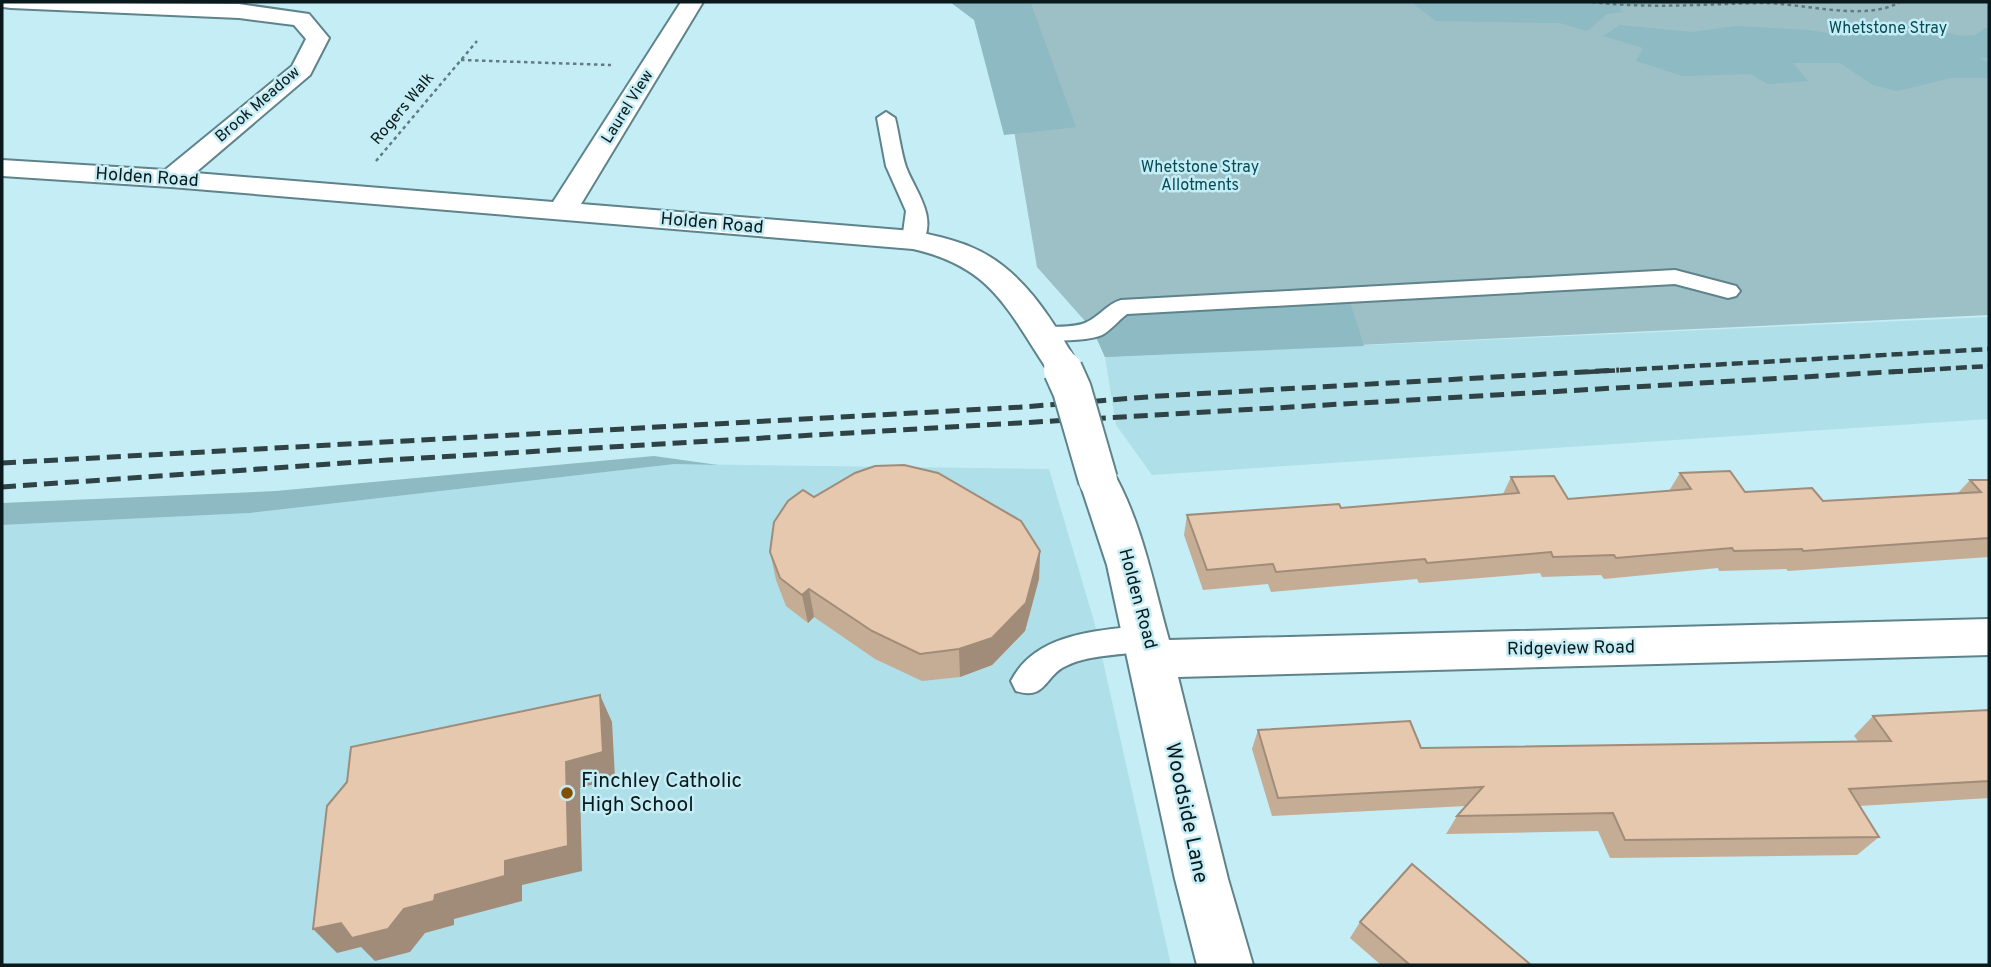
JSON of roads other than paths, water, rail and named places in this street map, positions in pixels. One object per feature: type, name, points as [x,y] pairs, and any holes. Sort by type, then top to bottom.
[{"type":"street","name":"Brook Meadow","points":[[11,2],[251,13],[301,19],[318,38],[302,70],[171,178]]},
{"type":"street","name":"Laurel View","points":[[562,211],[692,2]]},
{"type":"street","name":"Holden Road","points":[[2,168],[171,178],[913,240],[945,247],[975,260],[1006,284],[1052,347],[1072,390],[1098,480],[1115,516],[1150,648]]},
{"type":"street","name":"Ridgeview Road","points":[[1150,648],[1783,644],[1989,637]]},
{"type":"street","name":"Woodside Lane","points":[[1150,648],[1204,896],[1225,965]]},
{"type":"lane","points":[[886,118],[896,166],[917,211],[913,240]]},
{"type":"lane","points":[[1052,347],[1093,330],[1121,307],[1675,277],[1728,291]]},
{"type":"lane","points":[[1028,681],[1053,656],[1088,646],[1150,648]]},
{"type":"railway","points":[[1588,372],[1989,349]]},
{"type":"railway","points":[[1892,372],[1989,366]]},
{"type":"railway","points":[[2,463],[1023,407],[1159,396],[1619,370]]},
{"type":"railway","points":[[2,487],[388,460],[1922,370]]},
{"type":"place","name":"Finchley Catholic High School","points":[[567,793]]},
{"type":"park label","name":"Whetstone Stray","points":[[1888,29]]},
{"type":"park label","name":"Whetstone Stray Allotments","points":[[1200,177]]}]
